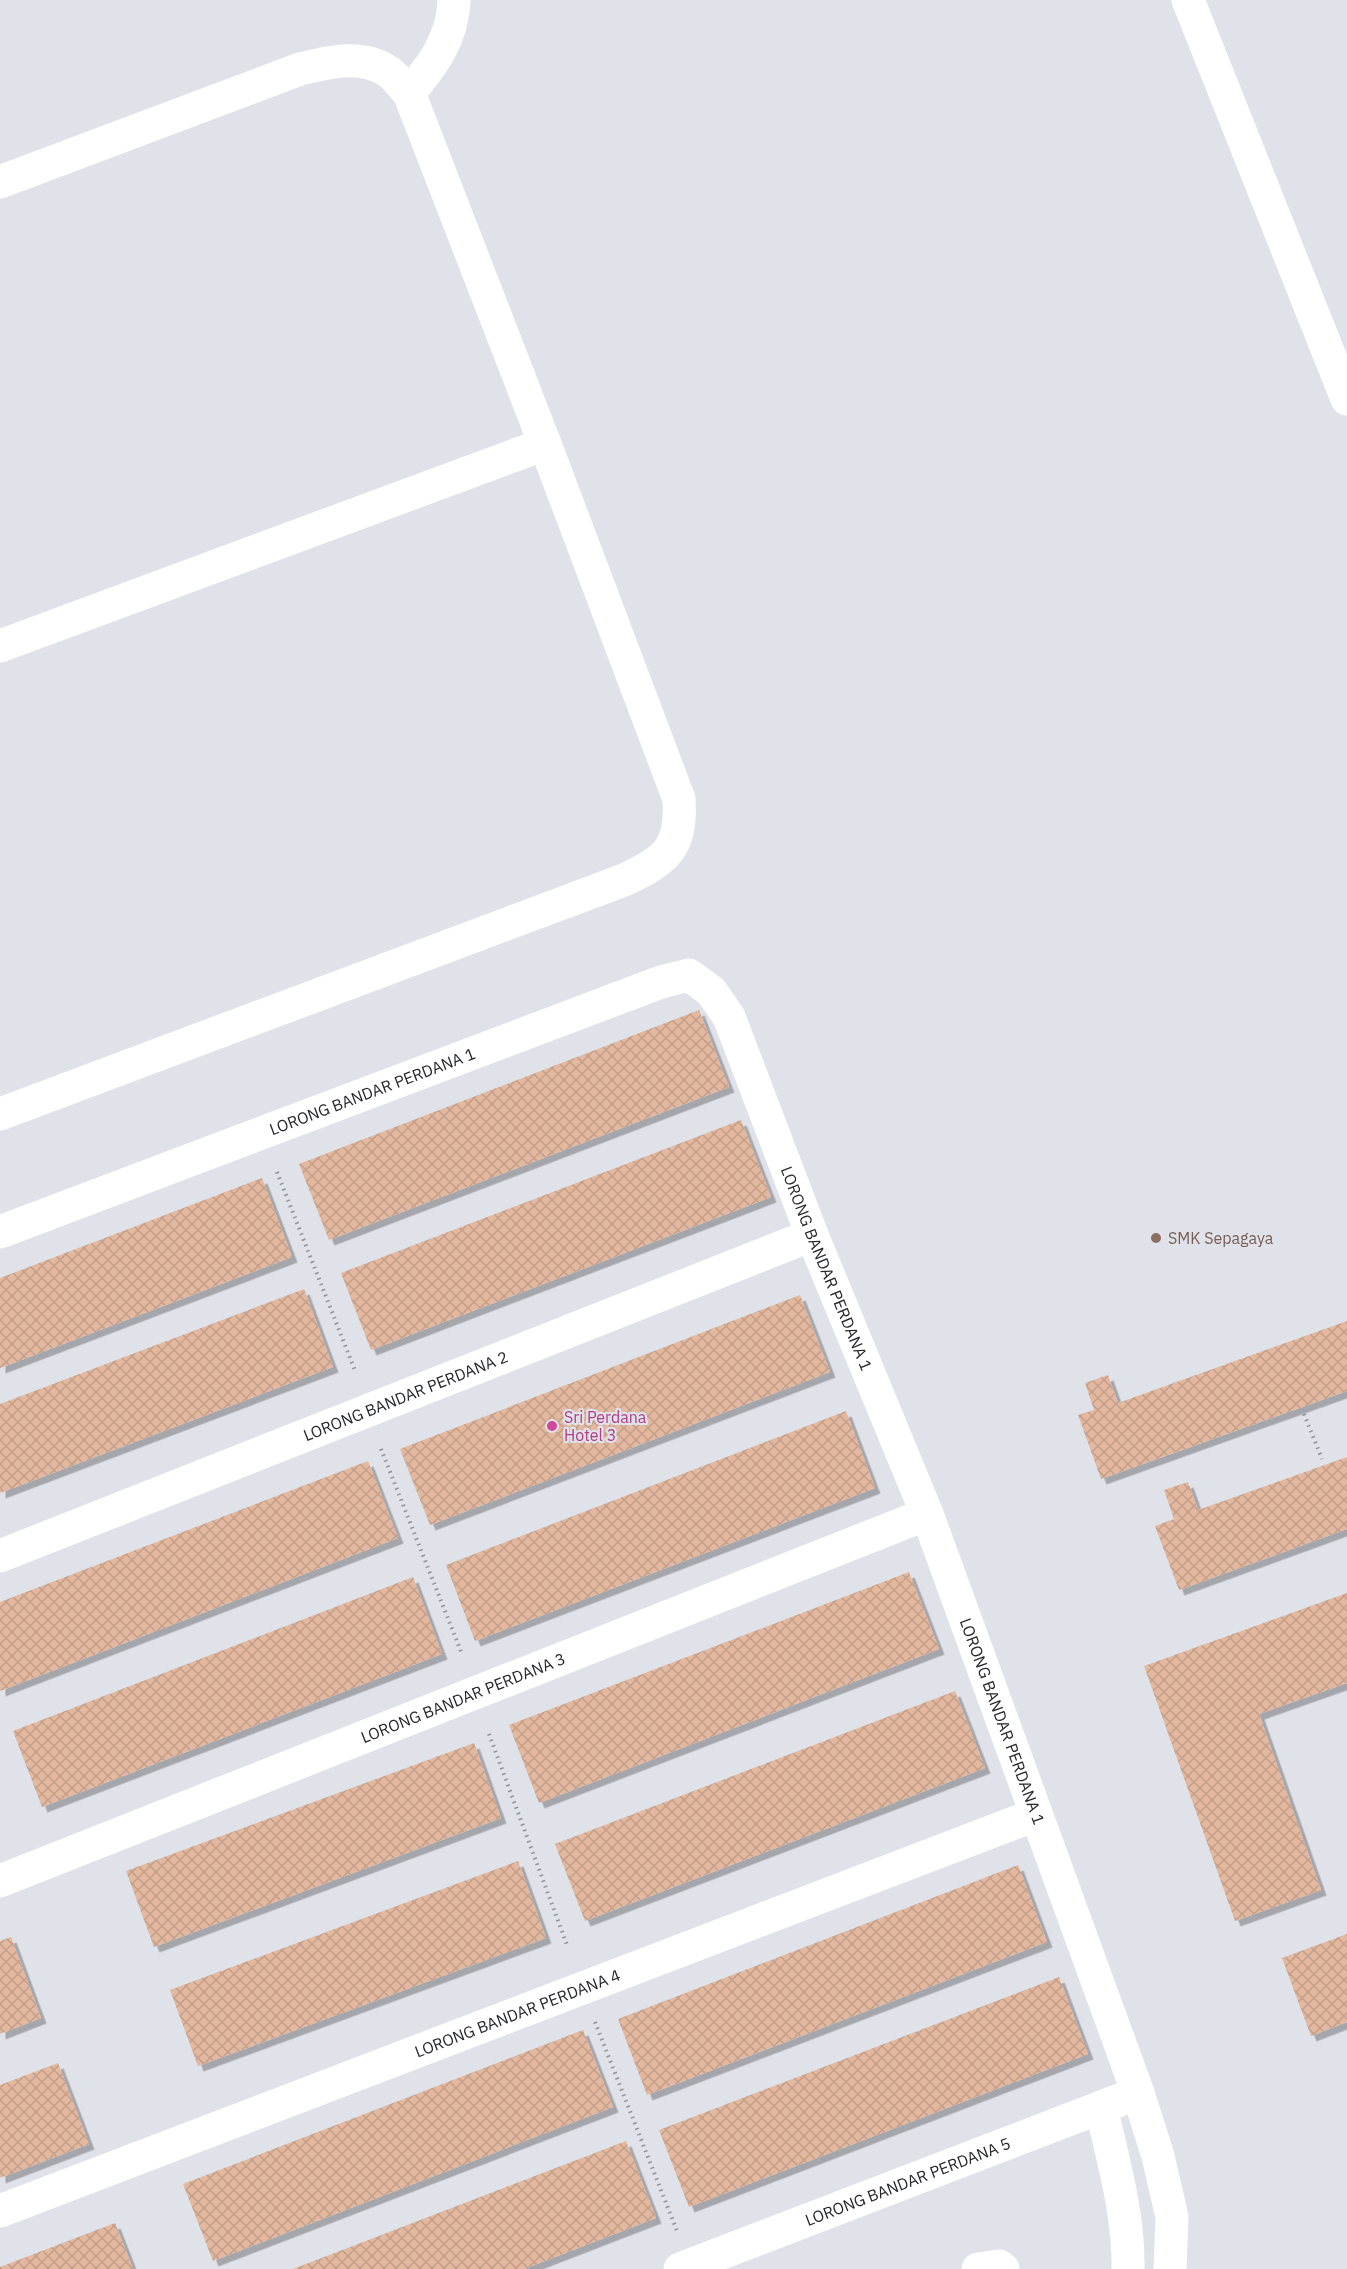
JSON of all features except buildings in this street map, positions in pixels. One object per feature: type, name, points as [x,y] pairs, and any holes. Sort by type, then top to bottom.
[{"type":"street","points":[[409,93],[429,69],[446,42],[454,13],[454,0]]},
{"type":"street","points":[[1188,0],[1347,399]]},
{"type":"street","points":[[0,182],[300,69],[327,63],[363,60],[389,72],[409,93],[545,444],[679,799],[681,826],[672,846],[655,865],[624,880],[0,1114]]},
{"type":"street","points":[[0,646],[545,444]]},
{"type":"street","name":"LORONG BANDAR PERDANA 1","points":[[0,1232],[661,982],[689,975],[711,992],[729,1017],[812,1235],[927,1514],[1138,2093],[1158,2156],[1172,2217],[1170,2269]]},
{"type":"street","name":"LORONG BANDAR PERDANA 2","points":[[0,1556],[812,1235]]},
{"type":"street","name":"LORONG BANDAR PERDANA 3","points":[[0,1881],[927,1514]]},
{"type":"street","name":"LORONG BANDAR PERDANA 4","points":[[0,2211],[1035,1815]]},
{"type":"street","name":"LORONG BANDAR PERDANA 5","points":[[680,2269],[1138,2093]]},
{"type":"street","points":[[1101,2107],[1121,2196],[1128,2247],[1128,2269]]},
{"type":"street","points":[[978,2269],[999,2266],[1002,2269]]},
{"type":"path","points":[[277,1172],[356,1373]]},
{"type":"path","points":[[1304,1414],[1322,1459]]},
{"type":"path","points":[[381,1449],[462,1654]]},
{"type":"path","points":[[489,1734],[567,1945]]},
{"type":"path","points":[[595,2021],[677,2231]]},
{"type":"place","name":"SMK Sepagaya","points":[[1156,1238]]},
{"type":"place","name":"Sri Perdana Hotel 3","points":[[552,1426]]}]
